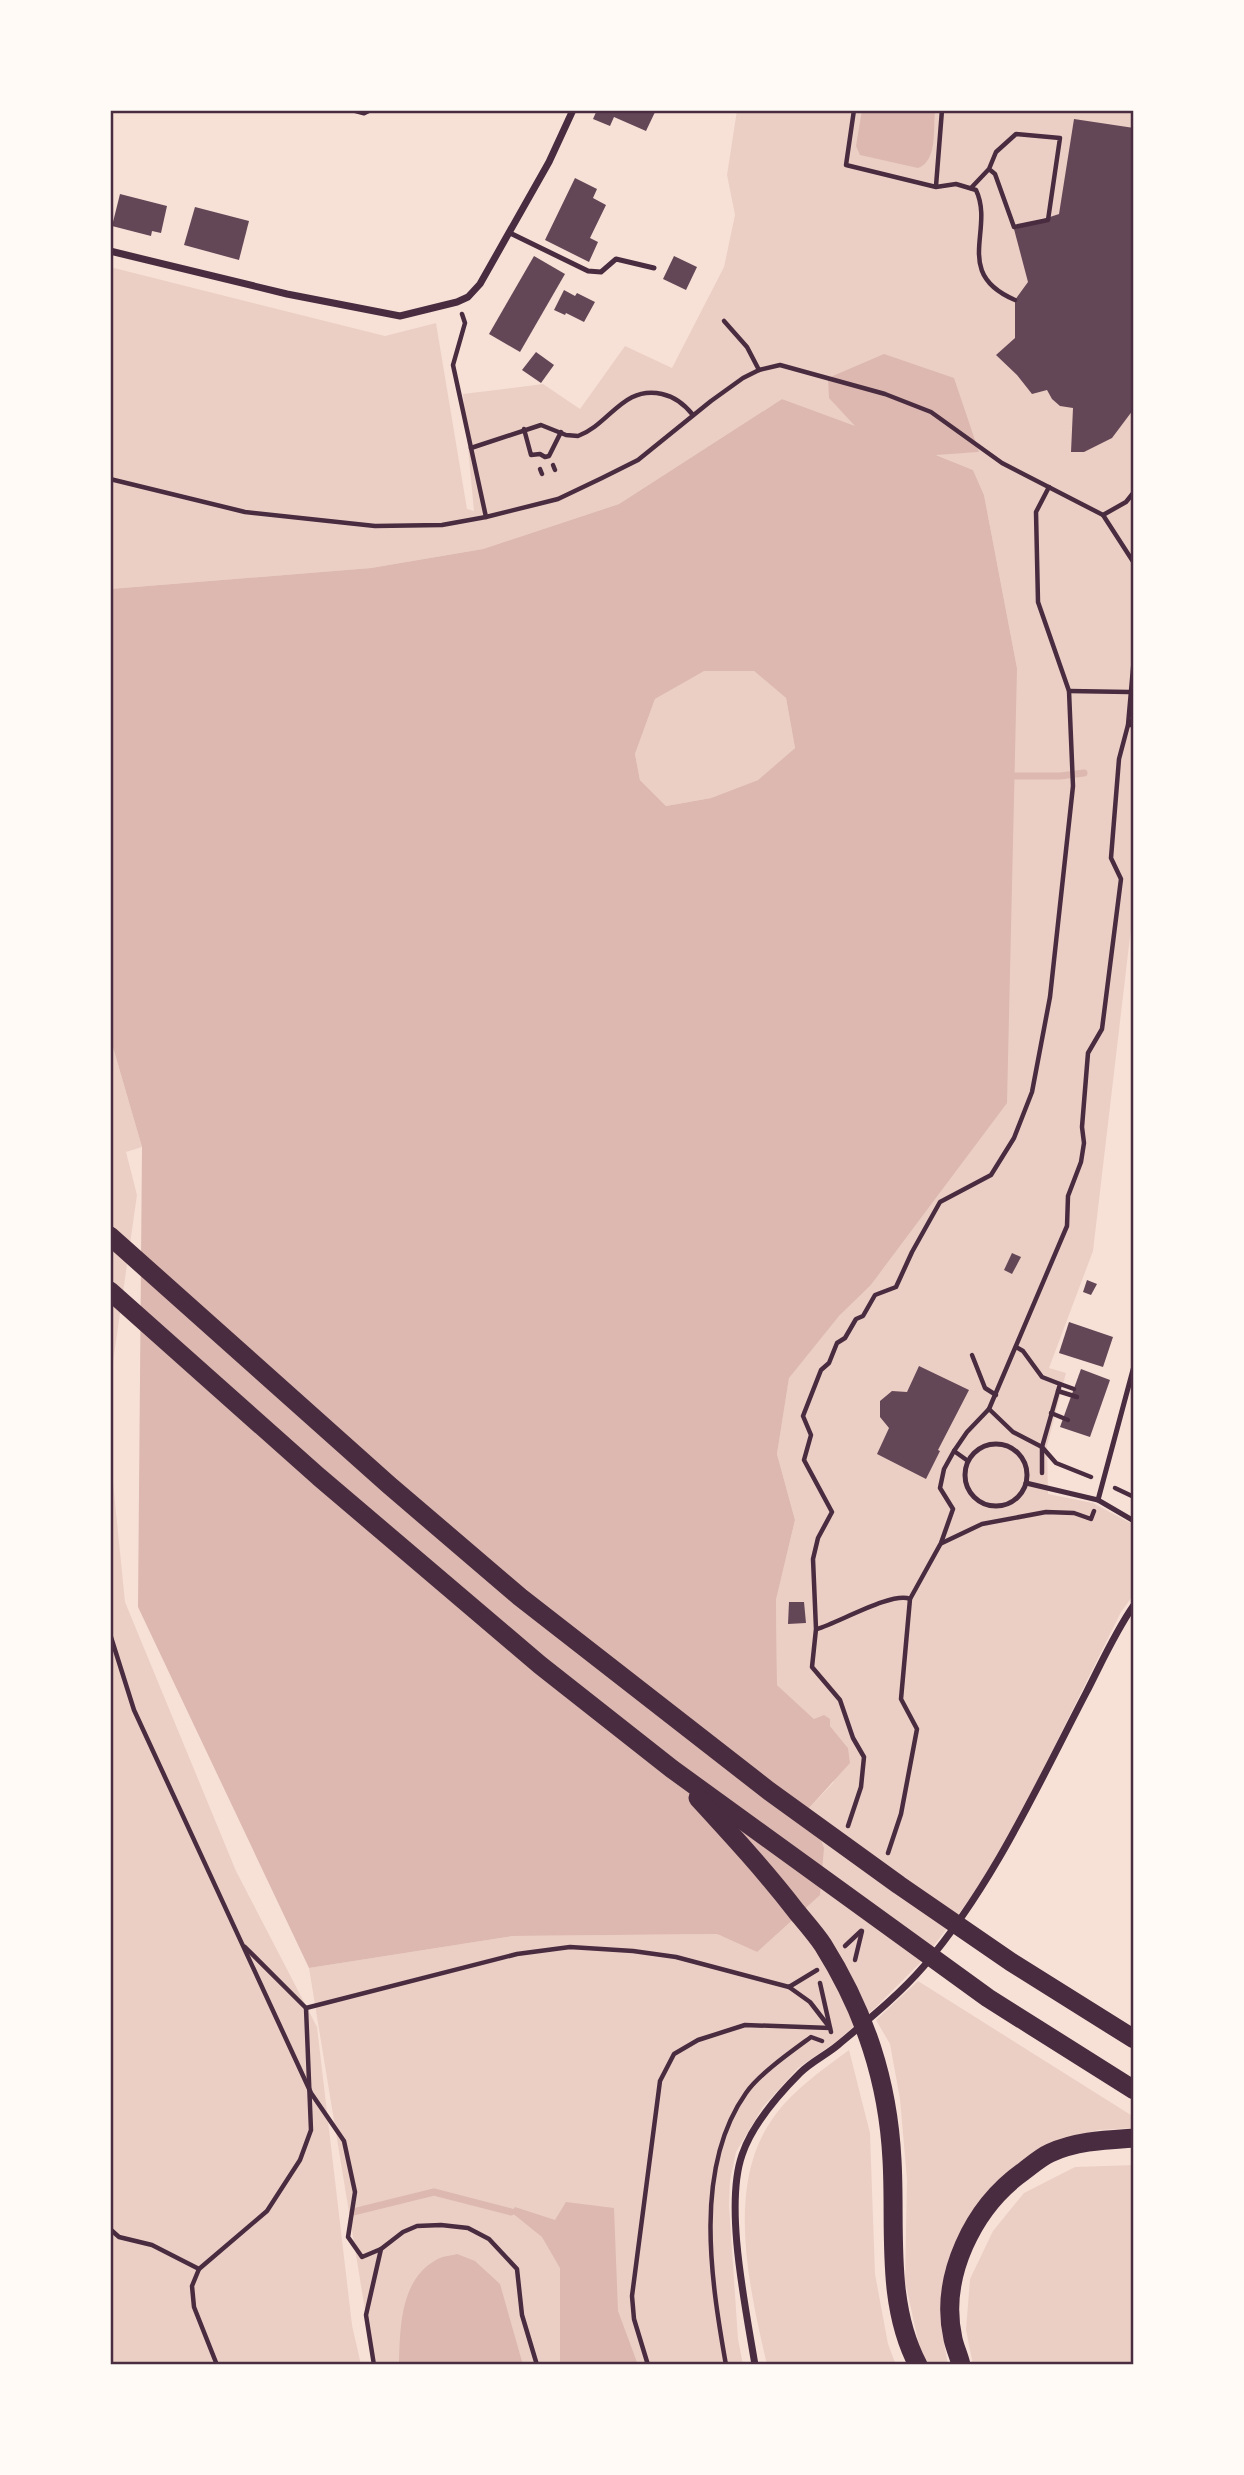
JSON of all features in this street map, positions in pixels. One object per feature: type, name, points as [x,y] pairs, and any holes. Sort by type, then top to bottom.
[{"type":"highway","points":[[110,1236],[389,1485],[520,1597],[769,1791],[899,1885],[1011,1962],[1134,2039]]},
{"type":"highway","points":[[110,1291],[319,1477],[540,1665],[672,1769],[988,1998],[1134,2090]]},
{"type":"highway","points":[[672,1769],[772,1880],[821,1943],[858,2008],[872,2045],[885,2098],[892,2159],[893,2261],[899,2307],[918,2365]]},
{"type":"highway","points":[[961,2365],[953,2338],[951,2299],[959,2259],[977,2219],[1010,2181],[1049,2154],[1089,2141],[1134,2138]]},
{"type":"street","points":[[110,251],[287,295],[400,316],[457,302],[468,297],[480,284],[549,162],[573,110]]},
{"type":"street","points":[[755,2365],[743,2290],[735,2210],[742,2155],[753,2132],[767,2111],[801,2072],[836,2047],[923,1967],[975,1900],[1003,1853],[1134,1605]]},
{"type":"lane","points":[[353,110],[365,113],[370,110]]},
{"type":"lane","points":[[510,233],[588,271],[601,272],[616,259],[654,268]]},
{"type":"lane","points":[[1098,1500],[1134,1366]]},
{"type":"lane","points":[[998,1444],[1009,1447],[1023,1460],[1027,1471],[1026,1483],[1018,1497],[1009,1503],[989,1506],[980,1502],[969,1491],[965,1477],[968,1461],[985,1446],[998,1444]]},
{"type":"lane","points":[[1026,1483],[1098,1500],[1134,1521]]},
{"type":"path","points":[[854,110],[846,165],[936,187],[956,184],[976,190],[982,203],[977,244],[980,266],[995,292],[1014,300]]},
{"type":"path","points":[[936,187],[942,110]]},
{"type":"path","points":[[971,188],[989,169],[996,152],[1016,134],[1060,138],[1048,220],[1014,227],[995,174],[989,169]]},
{"type":"path","points":[[457,302],[465,323],[453,365],[486,517]]},
{"type":"path","points":[[724,321],[747,347],[759,370]]},
{"type":"path","points":[[110,479],[245,512],[375,526],[442,525],[558,499],[638,460],[743,378],[759,370],[780,365],[885,394],[931,412],[1002,463],[1103,515],[1134,563]]},
{"type":"path","points":[[471,448],[541,425],[572,437],[583,434],[623,401],[641,393],[672,397],[693,415]]},
{"type":"path","points":[[524,429],[531,455],[540,454],[545,457],[549,456],[561,432]]},
{"type":"path","points":[[911,1598],[904,1596],[891,1599],[816,1629],[813,1559],[818,1538],[832,1511],[804,1460],[811,1435],[803,1416],[821,1370],[830,1363],[837,1343],[845,1338],[856,1319],[863,1316],[875,1295],[896,1287],[940,1202],[991,1175],[1014,1138],[1032,1092],[1050,996],[1073,786],[1069,691],[1038,602],[1036,512],[1049,487]]},
{"type":"path","points":[[1103,515],[1126,502],[1134,492]]},
{"type":"path","points":[[1131,725],[1129,692],[1134,657]]},
{"type":"path","points":[[1069,691],[1129,692]]},
{"type":"path","points":[[884,1866],[901,1814],[917,1729],[901,1699],[911,1598],[941,1543],[953,1509],[940,1488],[944,1469],[967,1432],[989,1409],[996,1395],[1067,1226],[1068,1196],[1082,1162],[1088,1053],[1102,1029],[1121,879],[1111,858],[1119,760],[1134,718]]},
{"type":"path","points":[[1016,1347],[1023,1351],[1042,1377],[1074,1389]]},
{"type":"path","points":[[972,1355],[985,1388],[996,1395]]},
{"type":"path","points":[[1042,1488],[1042,1447],[1060,1384]]},
{"type":"path","points":[[1058,1391],[1077,1397]]},
{"type":"path","points":[[989,1409],[1013,1432],[1042,1447],[1056,1463],[1134,1497]]},
{"type":"path","points":[[1051,1413],[1068,1420]]},
{"type":"path","points":[[954,1451],[968,1461]]},
{"type":"path","points":[[941,1543],[982,1524],[1046,1512],[1074,1513],[1091,1518],[1098,1500]]},
{"type":"path","points":[[110,1634],[134,1710],[311,2094],[344,2141],[355,2192],[348,2237],[362,2257],[381,2249],[403,2232],[417,2226],[468,2228],[489,2239],[517,2269],[522,2315],[537,2365]]},
{"type":"path","points":[[835,1954],[862,1930]]},
{"type":"path","points":[[217,2365],[194,2308],[192,2286],[200,2270],[267,2211],[281,2193],[300,2160],[311,2130],[306,2008],[242,1943]]},
{"type":"path","points":[[306,2008],[517,1954],[570,1947],[676,1957],[789,1987],[810,2002],[830,2028],[745,2025],[698,2040],[674,2054],[660,2081],[632,2296],[634,2319],[648,2365]]},
{"type":"path","points":[[789,1987],[826,1962]]},
{"type":"path","points":[[110,2230],[119,2237],[152,2245],[200,2270]]},
{"type":"path","points":[[374,2365],[366,2315],[381,2249]]},
{"type":"shaded area","points":[[737,110],[1134,110],[1134,903],[1093,1251],[1049,1368],[1066,1373],[1047,1446],[1048,1494],[1093,1503],[1134,1525],[1134,1594],[1121,1612],[1002,1852],[973,1895],[922,1961],[877,2006],[837,2041],[798,2068],[763,2107],[736,2152],[730,2181],[729,2205],[738,2339],[743,2365],[374,2365],[309,1968],[513,1936],[717,1934],[757,1952],[809,1808],[833,1783],[848,1748],[830,1726],[814,1719],[777,1685],[776,1600],[795,1520],[777,1454],[789,1377],[837,1318],[870,1286],[1017,668],[984,495],[973,470],[934,454],[979,452],[856,427],[782,399],[619,504],[483,549],[371,568],[110,589],[110,267],[385,336],[436,323],[467,509],[474,511],[463,394],[543,384],[580,409],[625,346],[672,368],[724,267],[735,215],[727,175]]},
{"type":"shaded area","points":[[862,110],[935,110],[929,159],[918,168],[860,155],[856,146]]},
{"type":"shaded area","points":[[884,354],[954,378],[979,452],[936,455],[973,470],[984,495],[1017,668],[1007,1103],[870,1286],[839,1316],[789,1378],[777,1454],[795,1520],[776,1600],[777,1685],[814,1719],[824,1715],[830,1719],[830,1726],[848,1748],[850,1763],[809,1808],[824,1848],[820,1895],[757,1952],[717,1934],[513,1936],[309,1968],[138,1607],[142,1147],[110,1037],[110,589],[371,568],[483,549],[619,504],[782,399],[855,426],[829,398],[828,378]],"holes":[[[704,671],[754,671],[786,698],[795,748],[758,780],[711,798],[666,806],[640,780],[635,754],[655,699]]]},
{"type":"shaded area","points":[[704,670],[754,671],[786,698],[795,748],[758,780],[711,798],[666,806],[640,780],[635,754],[655,699]]},
{"type":"shaded area","points":[[110,1037],[142,1147],[126,1152],[137,1195],[110,1383]]},
{"type":"shaded area","points":[[110,1452],[125,1602],[236,1871],[317,2027],[352,2325],[361,2365],[110,2365]]},
{"type":"shaded area","points":[[918,1981],[1134,2117],[1134,2128],[1098,2130],[1049,2143],[1008,2171],[979,2202],[957,2241],[943,2282],[941,2326],[948,2365],[928,2365],[920,2350],[905,2281],[907,2180],[900,2099],[890,2044],[876,2020]]},
{"type":"shaded area","points":[[849,2050],[870,2133],[875,2274],[888,2344],[896,2365],[767,2365],[754,2305],[745,2240],[749,2177],[757,2148],[779,2110],[807,2082]]},
{"type":"shaded area","points":[[1134,2165],[1134,2365],[973,2365],[966,2330],[970,2279],[993,2231],[1024,2193],[1075,2167]]},
{"type":"shaded area","points":[[566,2202],[614,2208],[618,2311],[638,2365],[560,2365],[560,2268],[542,2237],[511,2212],[515,2207],[555,2220]]},
{"type":"shaded area","points":[[457,2254],[475,2261],[500,2284],[523,2365],[399,2365],[404,2306],[415,2280],[436,2260]]},
{"type":"building","points":[[597,110],[656,110],[646,131],[614,117],[610,126],[593,119]]},
{"type":"building","points":[[1074,119],[1134,128],[1133,410],[1112,438],[1084,452],[1071,452],[1073,408],[1060,406],[1047,390],[1032,394],[996,355],[1015,338],[1015,300],[1028,282],[1014,229],[1059,214]]},
{"type":"building","points":[[575,178],[597,189],[593,198],[606,205],[590,238],[598,242],[589,262],[545,240]]},
{"type":"building","points":[[120,194],[167,206],[161,233],[152,231],[151,236],[112,226]]},
{"type":"building","points":[[195,207],[249,221],[239,260],[184,245]]},
{"type":"building","points":[[534,256],[565,274],[520,352],[489,334]]},
{"type":"building","points":[[674,256],[697,267],[686,290],[663,279]]},
{"type":"building","points":[[564,290],[595,302],[584,322],[554,310]]},
{"type":"building","points":[[536,352],[554,365],[541,383],[522,370]]},
{"type":"building","points":[[1012,1253],[1021,1257],[1012,1274],[1004,1270]]},
{"type":"building","points":[[1087,1280],[1097,1284],[1091,1295],[1083,1292]]},
{"type":"building","points":[[1069,1322],[1113,1337],[1103,1367],[1059,1353]]},
{"type":"building","points":[[919,1366],[969,1390],[926,1479],[877,1454],[889,1428],[880,1417],[880,1401],[892,1391],[907,1392]]},
{"type":"building","points":[[1081,1369],[1110,1380],[1090,1437],[1060,1427]]},
{"type":"building","points":[[789,1602],[804,1602],[806,1623],[788,1624]]},
{"type":"waterway","points":[[1015,776],[1084,773]]},
{"type":"waterway","points":[[353,2212],[434,2192],[511,2212]]}]
